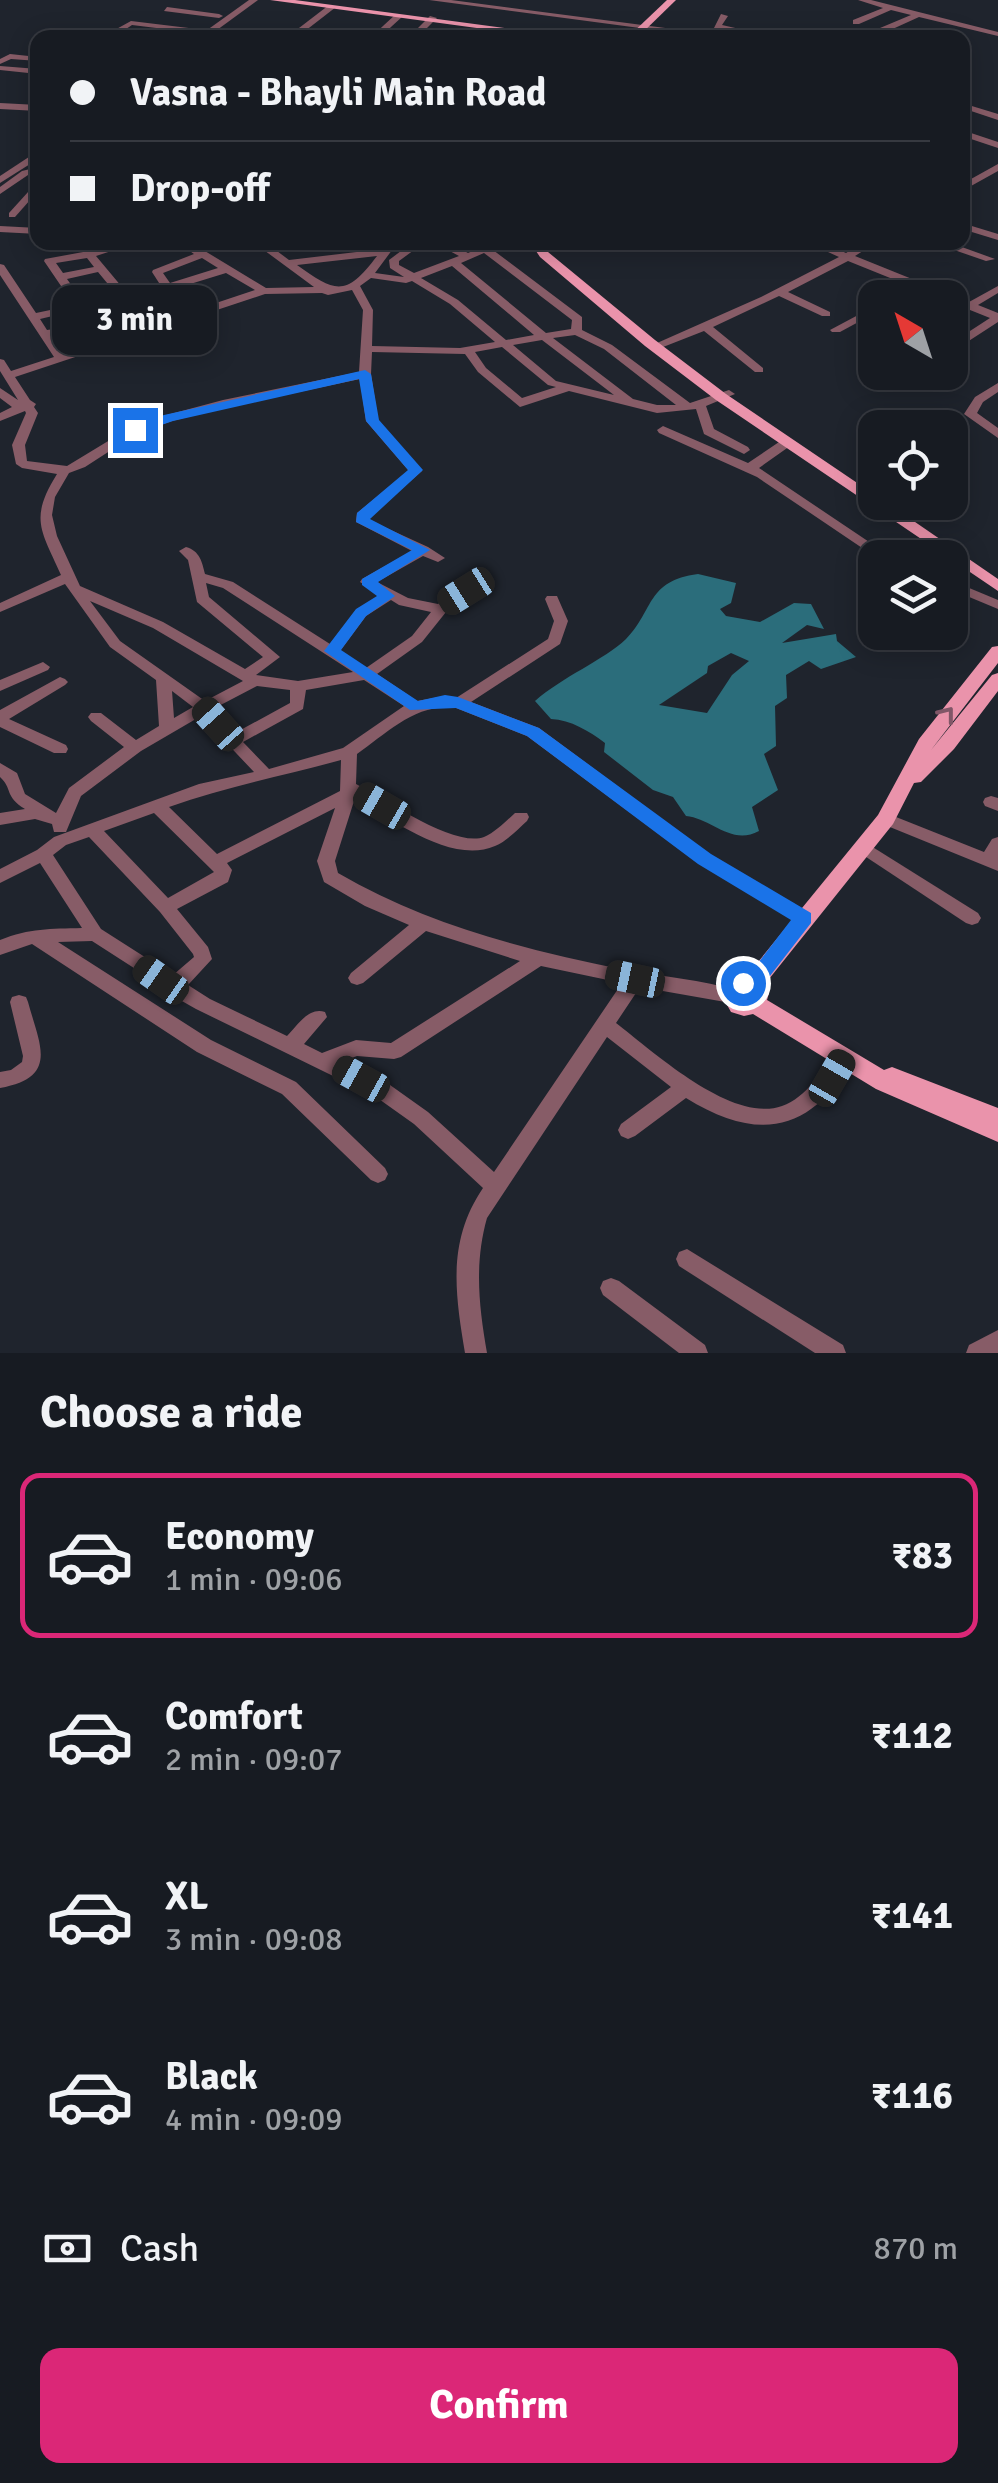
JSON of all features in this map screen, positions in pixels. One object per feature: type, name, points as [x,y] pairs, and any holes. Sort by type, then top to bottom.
[{"type":"main road","points":[[274,0],[522,30]]},
{"type":"main road","points":[[290,0],[515,30]]},
{"type":"main road","points":[[645,30],[672,0]]},
{"type":"main road","points":[[641,30],[680,0]]},
{"type":"main road","points":[[541,250],[786,443],[998,586]]},
{"type":"main road","points":[[555,250],[656,344]]},
{"type":"main road","points":[[725,395],[858,482]]},
{"type":"main road","points":[[917,520],[998,575]]},
{"type":"main road","points":[[753,994],[804,918],[886,819],[925,743],[998,651]]},
{"type":"main road","points":[[907,784],[947,745],[996,686]]},
{"type":"main road","points":[[732,996],[734,986],[753,994],[848,1062],[913,1098],[998,1132]]},
{"type":"main road","points":[[848,1062],[917,1084],[998,1118]]},
{"type":"street","points":[[202,30],[241,0]]},
{"type":"street","points":[[203,30],[254,0]]},
{"type":"street","points":[[433,0],[478,2],[683,30]]},
{"type":"street","points":[[862,0],[996,32]]},
{"type":"street","points":[[872,0],[996,32]]},
{"type":"street","points":[[856,22],[891,7]]},
{"type":"street","points":[[301,30],[332,8]]},
{"type":"street","points":[[167,10],[219,16]]},
{"type":"street","points":[[883,30],[919,14]]},
{"type":"street","points":[[383,30],[399,16]]},
{"type":"street","points":[[724,16],[718,26],[738,30]]},
{"type":"street","points":[[869,16],[897,24]]},
{"type":"street","points":[[153,19],[188,30]]},
{"type":"street","points":[[420,30],[432,19]]},
{"type":"street","points":[[119,30],[131,23],[178,30]]},
{"type":"street","points":[[0,47],[30,56]]},
{"type":"street","points":[[0,65],[10,56],[30,57]]},
{"type":"street","points":[[0,65],[30,71]]},
{"type":"street","points":[[24,71],[30,65]]},
{"type":"street","points":[[970,108],[998,117]]},
{"type":"street","points":[[0,109],[30,111]]},
{"type":"street","points":[[970,137],[998,146]]},
{"type":"street","points":[[0,171],[30,150]]},
{"type":"street","points":[[2,186],[30,161]]},
{"type":"street","points":[[970,181],[998,165]]},
{"type":"street","points":[[2,186],[30,172]]},
{"type":"street","points":[[2,186],[30,193],[12,216]]},
{"type":"street","points":[[970,228],[998,237]]},
{"type":"street","points":[[0,229],[30,231]]},
{"type":"street","points":[[95,326],[49,261],[103,250]]},
{"type":"street","points":[[194,250],[264,290]]},
{"type":"street","points":[[269,250],[328,292]]},
{"type":"street","points":[[302,261],[306,250]]},
{"type":"street","points":[[286,263],[371,250]]},
{"type":"street","points":[[11,375],[264,290],[328,292],[355,286],[388,250]]},
{"type":"street","points":[[410,250],[393,263],[454,302],[539,375],[566,388],[657,409],[694,406],[725,395]]},
{"type":"street","points":[[420,250],[440,268]]},
{"type":"street","points":[[455,250],[467,256]]},
{"type":"street","points":[[369,275],[398,281],[413,278],[481,250]]},
{"type":"street","points":[[499,250],[578,320],[576,331]]},
{"type":"street","points":[[830,250],[904,280]]},
{"type":"street","points":[[656,344],[853,250]]},
{"type":"street","points":[[656,344],[706,327],[857,250]]},
{"type":"street","points":[[961,250],[990,259]]},
{"type":"street","points":[[88,254],[140,318]]},
{"type":"street","points":[[184,314],[157,272],[200,254]]},
{"type":"street","points":[[454,262],[634,404]]},
{"type":"street","points":[[0,267],[60,358]]},
{"type":"street","points":[[33,317],[166,288],[226,268]]},
{"type":"street","points":[[61,278],[100,269]]},
{"type":"street","points":[[355,286],[368,310],[365,374],[372,421],[416,470],[362,516],[363,522],[438,558]]},
{"type":"street","points":[[968,305],[998,289]]},
{"type":"street","points":[[779,292],[826,314]]},
{"type":"street","points":[[968,305],[998,317]]},
{"type":"street","points":[[44,334],[184,314]]},
{"type":"street","points":[[968,337],[998,317]]},
{"type":"street","points":[[836,330],[858,318]]},
{"type":"street","points":[[984,326],[998,332]]},
{"type":"street","points":[[706,327],[759,370]]},
{"type":"street","points":[[368,349],[468,350],[576,331],[608,347],[694,406],[708,431],[744,450]]},
{"type":"street","points":[[468,350],[482,370],[520,403],[566,388]]},
{"type":"street","points":[[0,362],[11,375],[25,406]]},
{"type":"street","points":[[0,392],[32,412],[18,445],[22,464],[60,470],[79,467],[101,448],[169,418],[365,374]]},
{"type":"street","points":[[998,388],[979,400],[970,414],[998,431]]},
{"type":"street","points":[[998,398],[986,407],[985,413],[998,431]]},
{"type":"street","points":[[0,417],[25,406]]},
{"type":"street","points":[[662,430],[750,468],[860,540]]},
{"type":"street","points":[[750,468],[786,443]]},
{"type":"street","points":[[60,470],[46,515],[70,584],[116,644],[203,708],[266,775]]},
{"type":"street","points":[[423,550],[367,582],[388,596],[440,609]]},
{"type":"street","points":[[0,819],[53,816],[75,792],[135,747],[249,679],[273,657],[202,599],[194,559],[186,551]]},
{"type":"street","points":[[198,578],[228,584],[255,606],[416,706]]},
{"type":"street","points":[[0,608],[70,584],[158,624],[249,679],[298,686],[366,676],[417,639],[440,609],[466,591]]},
{"type":"street","points":[[968,592],[998,605]]},
{"type":"street","points":[[332,651],[361,613],[388,596]]},
{"type":"street","points":[[458,703],[555,641],[561,620],[552,599]]},
{"type":"street","points":[[225,620],[255,606]]},
{"type":"street","points":[[0,686],[43,667]]},
{"type":"street","points":[[162,676],[167,728]]},
{"type":"street","points":[[0,719],[60,682]]},
{"type":"street","points":[[232,741],[298,705],[298,686]]},
{"type":"street","points":[[0,878],[60,842],[205,788],[307,767],[348,752],[416,706],[445,701],[533,732],[704,859],[804,918]]},
{"type":"street","points":[[96,718],[135,747]]},
{"type":"street","points":[[0,719],[60,750]]},
{"type":"street","points":[[348,752],[349,791],[328,851],[330,876],[351,891],[424,922],[539,958],[732,996]]},
{"type":"street","points":[[0,769],[12,777],[18,797],[53,816],[60,842]]},
{"type":"street","points":[[349,791],[446,841],[463,845],[486,846],[522,817]]},
{"type":"street","points":[[215,862],[349,791]]},
{"type":"street","points":[[157,806],[223,870],[222,877],[166,908]]},
{"type":"street","points":[[886,819],[993,863],[998,843]]},
{"type":"street","points":[[94,831],[202,952],[202,959],[173,987]]},
{"type":"street","points":[[862,848],[972,918]]},
{"type":"street","points":[[44,854],[95,934],[173,987],[383,1091],[421,1118],[494,1185]]},
{"type":"street","points":[[357,978],[424,922]]},
{"type":"street","points":[[0,948],[34,936],[95,934]]},
{"type":"street","points":[[34,936],[204,1046],[290,1088],[378,1174]]},
{"type":"street","points":[[325,1060],[356,1048],[394,1051],[539,958]]},
{"type":"street","points":[[475,1350],[464,1276],[466,1248],[476,1215],[635,979]]},
{"type":"street","points":[[0,1080],[16,1077],[31,1066],[33,1056],[19,1002]]},
{"type":"street","points":[[290,1044],[318,1017]]},
{"type":"street","points":[[605,1025],[740,1117],[765,1121],[790,1116],[814,1100],[848,1062]]},
{"type":"street","points":[[628,1130],[688,1085]]},
{"type":"street","points":[[687,1259],[835,1353]]},
{"type":"street","points":[[611,1288],[696,1353]]},
{"type":"street","points":[[978,1353],[998,1341]]},
{"type":"water","points":[[698,574],[736,583],[731,603],[720,609],[726,616],[760,622],[794,603],[811,604],[824,629],[807,625],[782,643],[836,634],[837,641],[856,657],[821,669],[809,661],[786,675],[787,698],[775,706],[776,746],[764,754],[778,790],[752,807],[759,831],[749,835],[730,833],[686,816],[673,797],[653,790],[604,752],[605,743],[580,727],[551,719],[535,701],[617,647],[660,590]],"holes":[[[731,653],[749,661],[732,675],[707,713],[659,705]]]},
{"type":"route","points":[[135,430],[169,418],[365,374],[372,421],[416,470],[405,484],[362,516],[363,522],[423,550],[367,582],[388,596],[361,613],[332,651],[416,706],[458,703],[533,732],[704,859],[804,918],[752,985],[743,983]]}]
